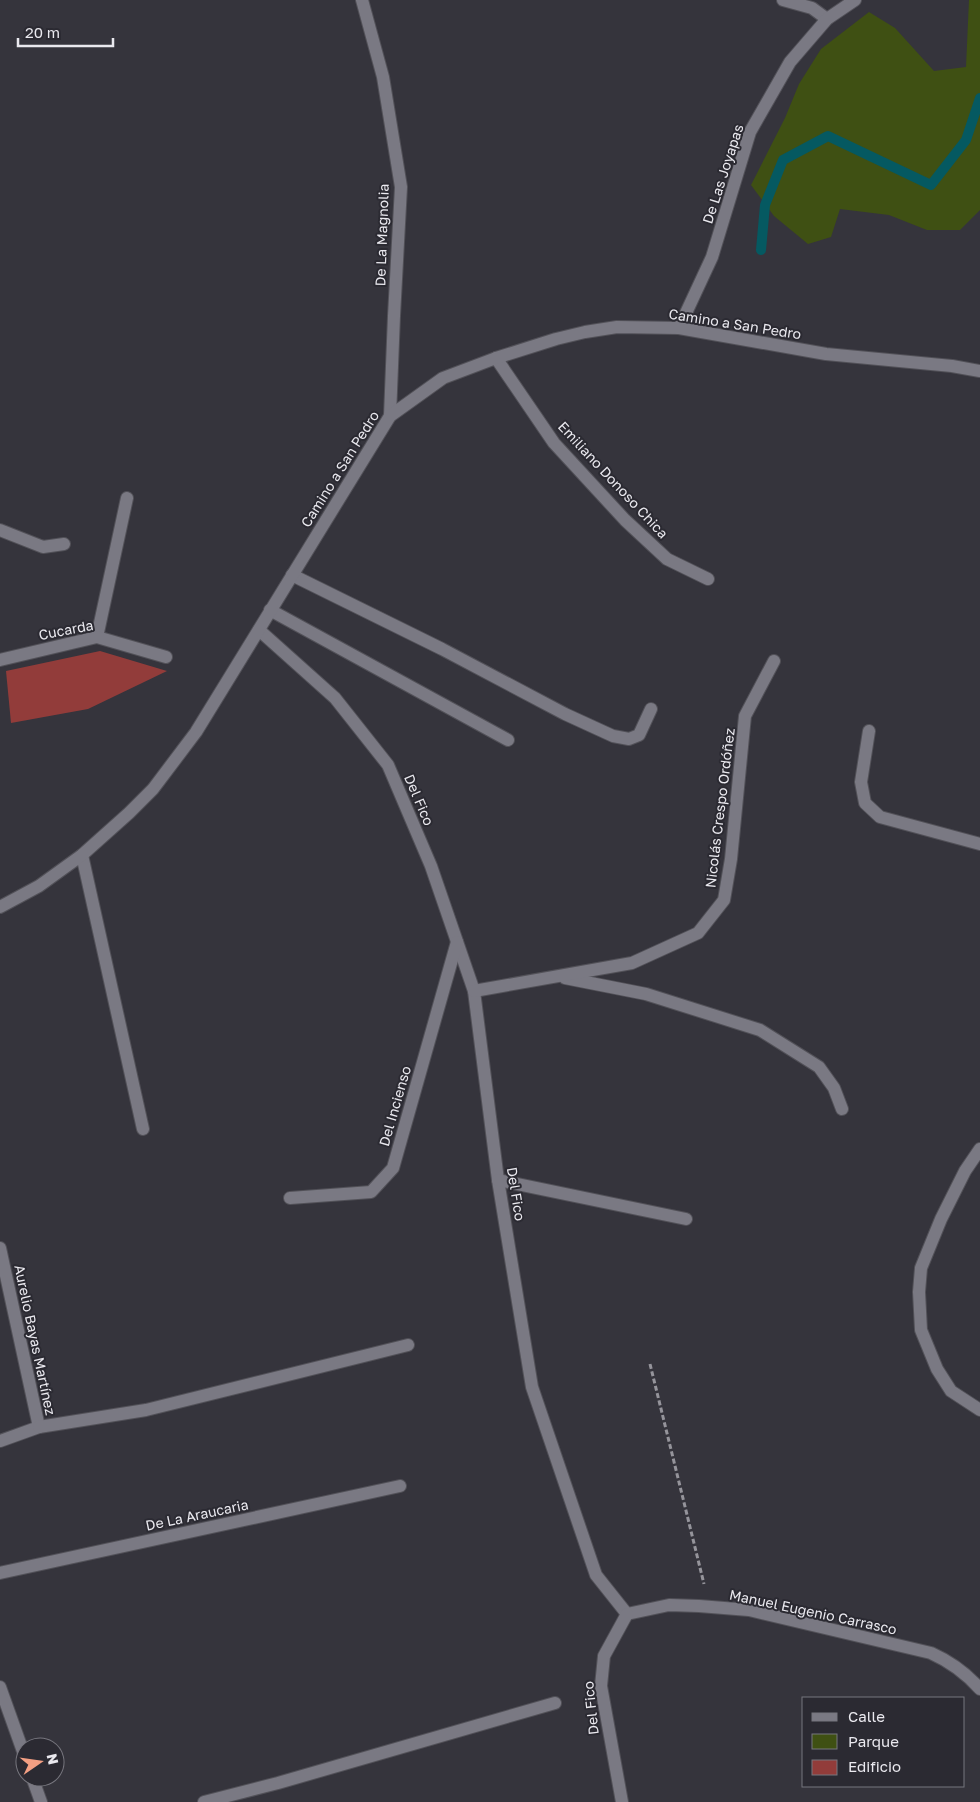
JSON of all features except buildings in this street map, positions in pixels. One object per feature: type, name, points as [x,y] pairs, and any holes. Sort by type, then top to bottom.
[{"type":"street","name":"De La Magnolia","points":[[362,0],[383,77],[401,187],[390,416]]},
{"type":"street","points":[[783,0],[812,8],[827,19]]},
{"type":"street","name":"De Las Joyapas","points":[[679,328],[712,257],[750,132],[790,62],[827,19],[855,0]]},
{"type":"street","name":"Camino a San Pedro","points":[[0,907],[39,886],[82,855],[130,813],[153,789],[196,732],[390,416],[443,378],[496,358],[556,339],[617,327],[679,328],[826,354],[952,366],[980,371]]},
{"type":"street","name":"Emiliano Donoso Chica","points":[[496,358],[554,443],[625,520],[667,560],[708,579]]},
{"type":"street","points":[[97,637],[127,498]]},
{"type":"street","points":[[0,530],[43,547],[64,544]]},
{"type":"street","points":[[292,575],[442,649],[565,714],[613,736],[629,739],[639,735],[651,709]]},
{"type":"street","points":[[270,610],[508,740]]},
{"type":"street","name":"Del Fico","points":[[258,630],[335,698],[388,766],[431,866],[474,991],[498,1180],[532,1387],[596,1574],[627,1614],[604,1656],[601,1686],[622,1802]]},
{"type":"street","name":"Cucarda","points":[[0,660],[97,637],[166,657]]},
{"type":"street","name":"Nicolás Crespo Ordóñez","points":[[474,991],[632,963],[698,933],[724,900],[731,859],[745,716],[774,661]]},
{"type":"street","points":[[869,731],[861,782],[865,802],[880,817],[980,844]]},
{"type":"street","points":[[82,855],[143,1129]]},
{"type":"street","name":"Del Incienso","points":[[290,1198],[371,1192],[393,1168],[457,942]]},
{"type":"street","points":[[557,976],[646,994],[760,1030],[819,1067],[834,1088],[842,1109]]},
{"type":"street","points":[[980,1149],[965,1170],[941,1219],[921,1268],[919,1292],[921,1330],[937,1369],[951,1391],[980,1410]]},
{"type":"street","points":[[498,1180],[686,1219]]},
{"type":"street","name":"Aurelio Bayas Martínez","points":[[0,1248],[39,1427],[0,1441]]},
{"type":"street","points":[[39,1427],[146,1410],[408,1345]]},
{"type":"street","name":"De La Araucaria","points":[[0,1573],[400,1486]]},
{"type":"street","name":"Manuel Eugenio Carrasco","points":[[627,1614],[669,1606],[710,1606],[748,1610],[931,1653],[948,1661],[969,1676],[980,1689]]},
{"type":"street","points":[[0,1686],[18,1737]]},
{"type":"street","points":[[204,1802],[278,1783],[555,1703]]},
{"type":"street","points":[[36,1787],[41,1802]]},
{"type":"path","points":[[650,1364],[710,1606]]},
{"type":"green space","points":[[969,0],[980,0],[980,210],[960,230],[927,230],[889,215],[840,209],[831,237],[808,244],[774,216],[751,185],[785,118],[799,84],[821,49],[869,12],[895,28],[934,71],[966,67]]},
{"type":"waterway","points":[[761,250],[765,205],[783,160],[828,136],[931,185],[966,140],[980,98]]}]
